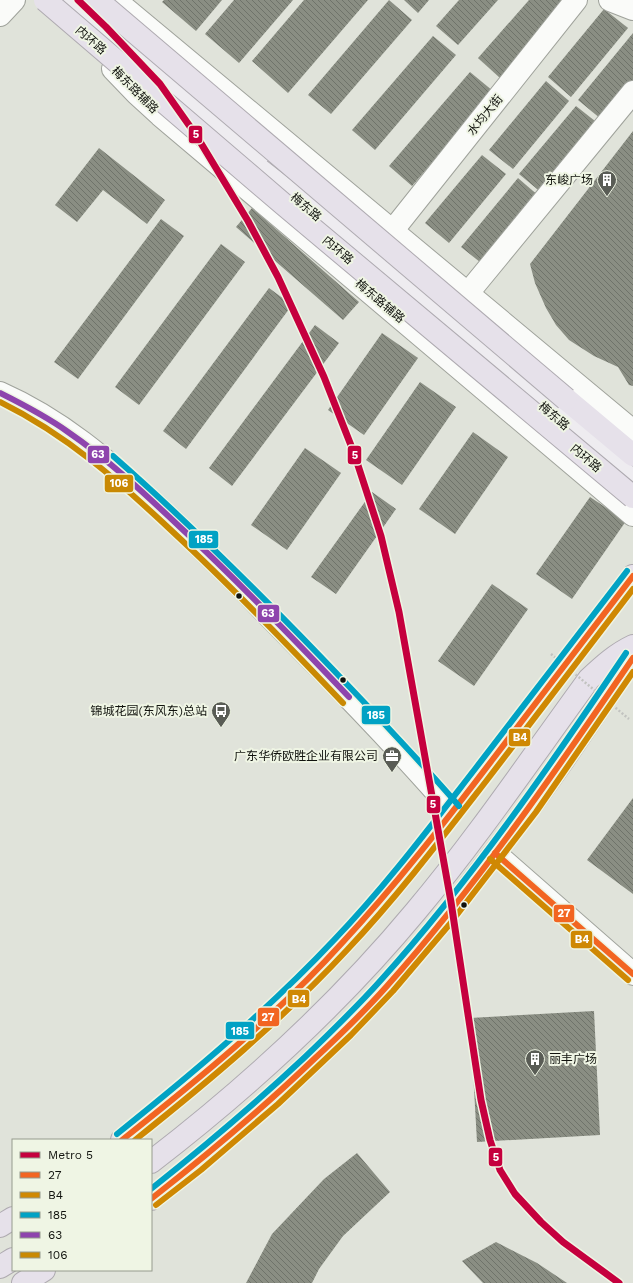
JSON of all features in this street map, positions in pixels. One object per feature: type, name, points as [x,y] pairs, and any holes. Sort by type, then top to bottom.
[{"type":"highway","name":"内环路","points":[[45,0],[288,208],[633,497]]},
{"type":"highway","points":[[97,0],[633,455]]},
{"type":"highway","points":[[566,399],[633,446]]},
{"type":"highway","points":[[123,1139],[218,1062],[291,996],[381,900],[453,811],[633,576]]},
{"type":"highway","points":[[152,1161],[240,1090],[345,989],[415,912],[464,851],[589,679],[604,664],[622,651],[633,646]]},
{"type":"highway","points":[[152,1198],[196,1164],[273,1098],[387,986],[411,959],[495,852],[564,759],[633,658]]},
{"type":"highway","points":[[0,1226],[12,1219]]},
{"type":"highway","points":[[0,1267],[12,1260]]},
{"type":"highway","points":[[23,1283],[42,1271]]},
{"type":"main road","name":"梅东路","points":[[50,0],[84,29],[292,195],[633,481]]},
{"type":"main road","name":"梅东路","points":[[68,0],[195,104],[306,191],[542,388],[633,460]]},
{"type":"street","points":[[0,15],[14,0]]},
{"type":"street","points":[[115,0],[633,431]]},
{"type":"street","name":"水均大街","points":[[393,230],[576,0]]},
{"type":"street","points":[[610,0],[633,9]]},
{"type":"street","name":"梅东路辅路","points":[[84,29],[118,75],[160,115],[633,515]]},
{"type":"street","points":[[195,104],[213,82]]},
{"type":"street","points":[[468,293],[633,92]]},
{"type":"street","points":[[0,393],[49,418],[79,438],[134,484],[210,556],[268,615],[344,693],[453,811]]},
{"type":"street","points":[[495,852],[633,974]]},
{"type":"path","points":[[551,654],[629,720]]},
{"type":"building","points":[[164,0],[222,0],[196,31],[162,2]]},
{"type":"building","points":[[234,0],[293,0],[239,63],[205,34]]},
{"type":"building","points":[[304,0],[368,0],[288,93],[252,61]]},
{"type":"building","points":[[389,0],[412,20],[331,114],[308,95]]},
{"type":"building","points":[[404,0],[429,0],[418,13]]},
{"type":"building","points":[[459,0],[498,0],[458,45],[436,26]]},
{"type":"building","points":[[529,0],[569,0],[500,78],[478,58]]},
{"type":"building","points":[[604,9],[628,28],[571,97],[548,77]]},
{"type":"building","points":[[633,33],[633,81],[601,119],[578,100]]},
{"type":"building","points":[[433,36],[456,55],[375,150],[352,130]]},
{"type":"building","points":[[470,72],[493,91],[412,186],[389,166]]},
{"type":"building","points":[[546,81],[569,101],[513,169],[489,150]]},
{"type":"building","points":[[576,106],[600,125],[543,194],[519,174]]},
{"type":"building","name":"东峻广场","points":[[633,131],[633,386],[629,385],[618,367],[594,356],[569,340],[556,325],[546,308],[535,283],[530,264]]},
{"type":"building","points":[[99,148],[165,200],[147,224],[103,190],[77,222],[55,205]]},
{"type":"building","points":[[482,155],[506,174],[449,243],[425,223]]},
{"type":"building","points":[[518,178],[541,198],[485,266],[461,247]]},
{"type":"building","points":[[252,208],[359,302],[343,320],[236,227]]},
{"type":"building","points":[[161,219],[184,236],[78,379],[54,362]]},
{"type":"building","points":[[221,244],[245,262],[139,405],[115,387]]},
{"type":"building","points":[[269,288],[292,305],[186,449],[163,431]]},
{"type":"building","points":[[315,325],[339,343],[232,486],[209,468]]},
{"type":"building","points":[[382,333],[418,358],[364,435],[328,410]]},
{"type":"building","points":[[420,382],[456,407],[402,485],[366,460]]},
{"type":"building","points":[[473,432],[508,457],[455,534],[419,509]]},
{"type":"building","points":[[305,448],[341,473],[287,550],[251,525]]},
{"type":"building","points":[[372,492],[396,509],[336,594],[311,577]]},
{"type":"building","points":[[590,497],[626,521],[572,599],[536,574]]},
{"type":"building","points":[[492,584],[528,609],[474,686],[438,661]]},
{"type":"building","points":[[633,798],[633,894],[587,860]]},
{"type":"building","name":"丽丰广场","points":[[594,1011],[600,1135],[477,1142],[470,1018]]},
{"type":"building","points":[[357,1153],[390,1192],[343,1236],[319,1269],[312,1283],[246,1283],[272,1234],[324,1179]]},
{"type":"building","points":[[496,1242],[537,1263],[567,1283],[483,1283],[462,1261]]},
{"type":"metro line","name":"5","points":[[78,0],[160,84],[196,135],[248,221],[278,277],[324,377],[354,453],[381,536],[399,612],[451,902],[481,1100],[490,1140],[500,1170],[515,1194],[541,1222],[563,1242],[619,1283]]},
{"type":"transit line","name":"63","points":[[0,393],[35,411],[60,427],[98,454],[126,478],[224,569],[349,697]]},
{"type":"transit line","name":"106","points":[[0,402],[48,429],[113,478],[196,553],[281,638],[343,703]]},
{"type":"transit line","name":"185","points":[[113,456],[192,529],[269,604],[390,730],[459,806]]},
{"type":"transit line","name":"185","points":[[117,1134],[229,1041],[283,992],[353,920],[424,835],[627,571]]},
{"type":"transit line","name":"27","points":[[123,1139],[180,1094],[264,1021],[317,970],[362,921],[401,876],[475,783],[633,576]]},
{"type":"transit line","name":"B4","points":[[136,1139],[271,1025],[297,1001],[366,930],[453,824],[633,589]]},
{"type":"transit line","name":"185","points":[[152,1188],[230,1124],[305,1057],[363,1000],[415,942],[509,821],[626,653]]},
{"type":"transit line","name":"27","points":[[152,1198],[213,1149],[273,1097],[341,1034],[387,986],[421,947],[485,867],[575,743],[633,658]]},
{"type":"transit line","name":"B4","points":[[156,1205],[201,1170],[278,1104],[351,1035],[393,991],[449,925],[536,812],[633,672]]},
{"type":"transit line","name":"27","points":[[495,853],[633,974]]},
{"type":"transit line","name":"B4","points":[[490,859],[628,980]]},
{"type":"place","name":"东峻广场","points":[[607,197]]},
{"type":"place","name":"锦城花园(东风东)总站","points":[[221,728]]},
{"type":"place","name":"广东华侨欧胜企业有限公司","points":[[392,773]]},
{"type":"place","name":"丽丰广场","points":[[535,1076]]}]
